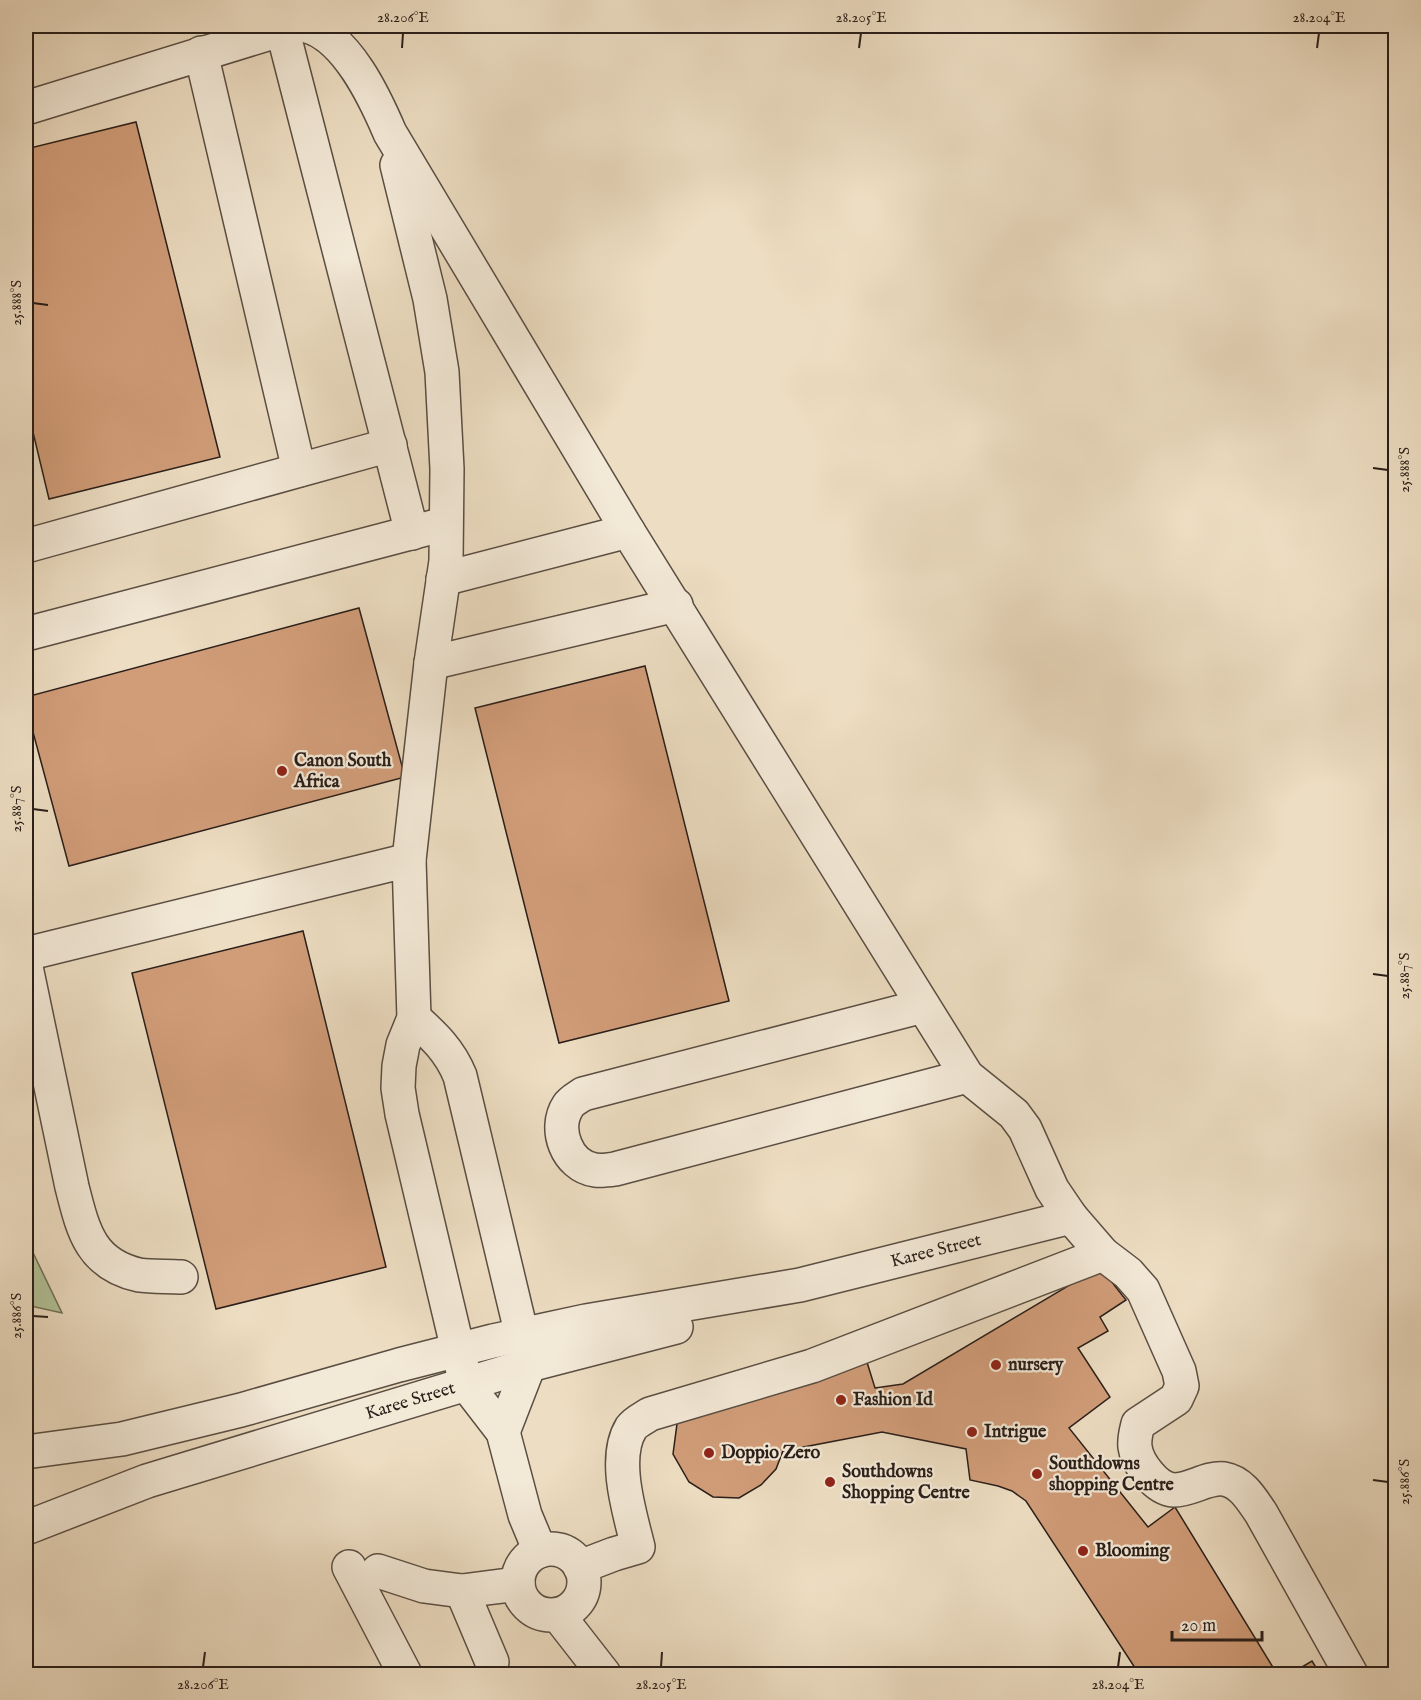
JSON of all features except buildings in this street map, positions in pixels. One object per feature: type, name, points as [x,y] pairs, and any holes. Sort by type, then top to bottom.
[{"type":"lane","points":[[294,26],[412,533]]},
{"type":"lane","points":[[26,108],[294,26],[318,28],[333,39],[348,56],[378,105],[390,134],[628,531],[967,1077],[1014,1114],[1035,1148],[1052,1189],[1071,1217],[1103,1254],[1128,1273],[1143,1290],[1179,1371],[1182,1386],[1176,1399],[1138,1424],[1134,1436],[1135,1450],[1140,1461],[1150,1476],[1173,1490],[1215,1479],[1225,1479],[1238,1484],[1262,1513],[1351,1674]]},
{"type":"lane","points":[[201,53],[299,470]]},
{"type":"lane","points":[[390,134],[430,299],[442,372],[447,469],[446,561],[431,663],[409,860],[414,1018],[403,1045],[398,1088],[402,1114],[466,1384],[503,1432],[525,1515],[540,1551]]},
{"type":"lane","points":[[26,546],[390,445]]},
{"type":"lane","points":[[26,634],[447,524]]},
{"type":"lane","points":[[443,579],[628,531]]},
{"type":"lane","points":[[431,663],[676,605]]},
{"type":"lane","points":[[26,954],[409,860]]},
{"type":"lane","points":[[26,967],[72,1187],[80,1220],[92,1248],[117,1269],[141,1275],[182,1277]]},
{"type":"lane","points":[[923,1006],[583,1094],[568,1105],[560,1126],[564,1143],[578,1163],[594,1170],[615,1169],[967,1077]]},
{"type":"lane","points":[[414,1018],[441,1043],[455,1062],[460,1076],[525,1350],[503,1432]]},
{"type":"lane","name":"Karee Street","points":[[26,1528],[147,1480],[466,1384],[525,1350],[586,1321],[800,1285],[1071,1217]]},
{"type":"lane","points":[[580,1567],[638,1547],[628,1507],[622,1462],[624,1443],[633,1425],[650,1414],[812,1366],[1103,1254]]},
{"type":"lane","name":"Karee Street","points":[[26,1452],[122,1439],[241,1410],[399,1365],[458,1352],[525,1350]]},
{"type":"lane","points":[[548,1549],[566,1553],[576,1560],[580,1567],[584,1583],[581,1597],[569,1611],[558,1615],[541,1614],[531,1609],[519,1593],[519,1573],[525,1562],[540,1551],[548,1549]]},
{"type":"lane","points":[[405,1674],[363,1569],[424,1586],[462,1591],[518,1584]]},
{"type":"lane","points":[[462,1591],[492,1662]]},
{"type":"lane","points":[[558,1615],[604,1674]]},
{"type":"green space","points":[[26,1238],[62,1313],[26,1305]]},
{"type":"place","name":"Canon South Africa","points":[[282,771]]},
{"type":"place","name":"nursery","points":[[996,1365]]},
{"type":"place","name":"Fashion Id","points":[[841,1400]]},
{"type":"place","name":"Intrigue","points":[[972,1432]]},
{"type":"place","name":"Doppio Zero","points":[[709,1453]]},
{"type":"place","name":"Southdowns shopping Centre","points":[[1037,1474]]},
{"type":"place","name":"Southdowns Shopping Centre","points":[[830,1482]]},
{"type":"place","name":"Blooming","points":[[1083,1551]]}]
